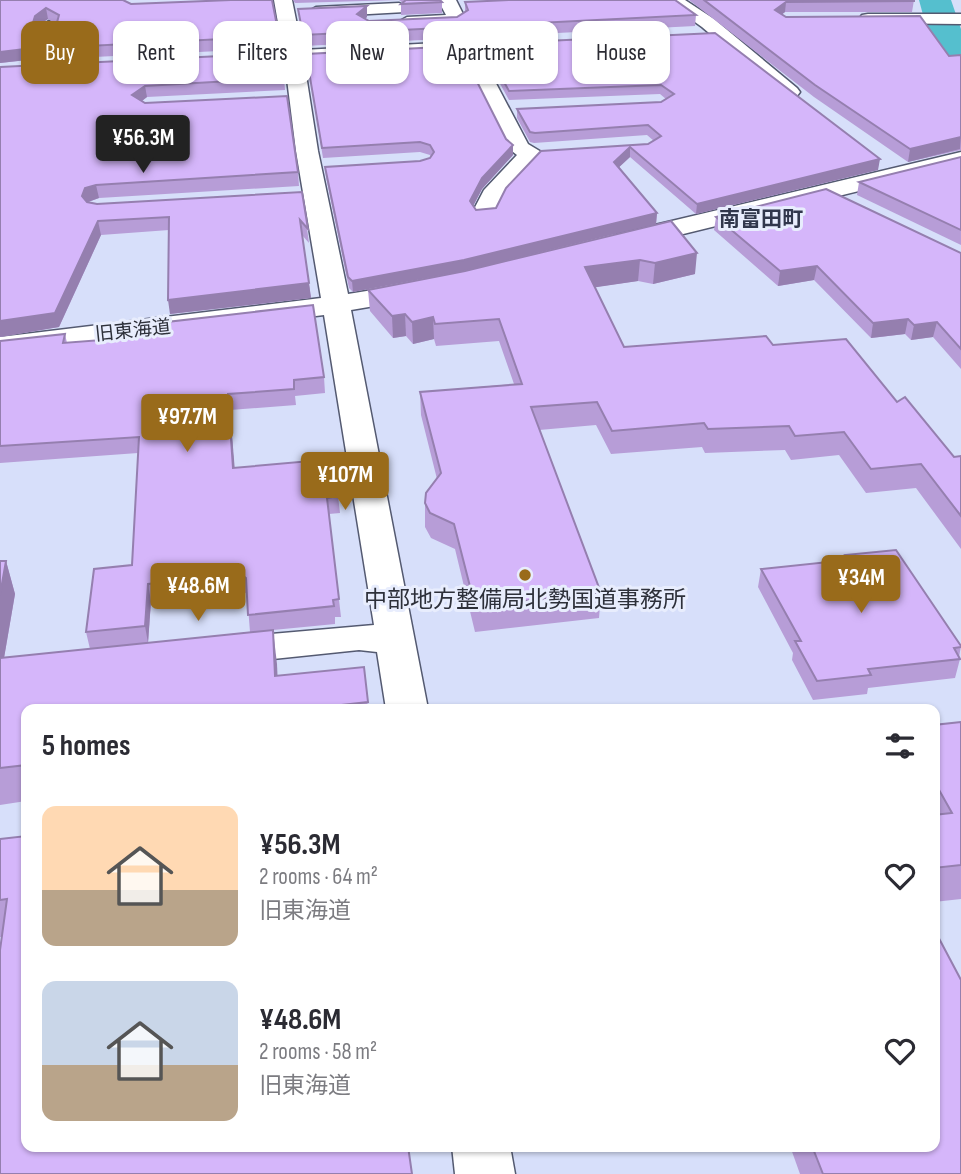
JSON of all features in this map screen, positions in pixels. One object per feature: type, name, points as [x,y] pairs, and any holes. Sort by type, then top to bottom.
[{"type":"street","points":[[673,0],[719,33],[804,103]]},
{"type":"street","points":[[270,1],[284,4],[399,8]]},
{"type":"street","points":[[448,3],[474,4]]},
{"type":"street","points":[[409,22],[457,20],[448,3]]},
{"type":"street","points":[[858,15],[936,17],[958,13]]},
{"type":"street","points":[[696,35],[719,33]]},
{"type":"street","points":[[312,48],[423,42]]},
{"type":"street","points":[[13,70],[21,69]]},
{"type":"street","points":[[298,84],[310,169],[338,306],[406,704]]},
{"type":"street","points":[[485,213],[493,195],[539,161],[519,148],[487,84]]},
{"type":"street","points":[[273,100],[300,98]]},
{"type":"street","points":[[500,110],[527,109]]},
{"type":"street","points":[[607,245],[824,191],[892,167],[961,159]]},
{"type":"street","points":[[310,169],[336,168]]},
{"type":"street","points":[[824,191],[861,210]]},
{"type":"street","points":[[290,196],[315,195]]},
{"type":"street","name":"旧東海道","points":[[0,346],[338,306],[453,284]]},
{"type":"street","points":[[194,655],[359,637],[396,640]]},
{"type":"street","points":[[482,1152],[485,1174]]},
{"type":"building","points":[[0,0],[123,0],[131,4],[272,0],[276,21],[213,21],[213,39],[199,40],[199,21],[113,21],[113,45],[99,45],[99,21],[57,21],[59,15],[46,8],[35,16],[33,21],[21,21],[21,49],[0,52]]},
{"type":"building","points":[[406,0],[440,0],[442,2],[401,4]]},
{"type":"building","points":[[675,0],[696,15],[558,22],[423,21],[423,29],[409,30],[409,21],[369,21],[457,17],[468,10],[465,2]]},
{"type":"building","points":[[704,0],[914,0],[786,2],[775,10],[786,17],[920,16],[949,56],[961,55],[961,137],[910,149],[815,85]]},
{"type":"building","points":[[367,6],[357,14],[369,21],[326,21],[326,34],[312,35],[312,21],[300,21],[298,9]]},
{"type":"building","points":[[715,33],[880,159],[697,204],[630,147],[614,162],[657,213],[464,260],[352,281],[348,277],[325,167],[420,161],[430,158],[434,152],[430,145],[420,142],[322,148],[311,84],[312,54],[326,53],[326,84],[409,84],[409,49],[423,48],[423,84],[478,84],[506,139],[513,145],[482,178],[470,201],[476,210],[496,208],[506,188],[541,151],[648,144],[661,136],[648,125],[535,133],[530,132],[517,109],[661,102],[674,94],[661,85],[509,91],[505,84],[558,84],[558,40],[572,40],[572,84],[670,84],[670,35]]},
{"type":"building","points":[[213,56],[213,82],[199,83],[199,57]]},
{"type":"building","points":[[113,61],[113,84],[180,84],[145,86],[132,95],[145,103],[287,96],[298,172],[96,185],[85,188],[82,196],[87,202],[97,204],[302,192],[308,229],[300,220],[309,283],[168,300],[169,217],[98,221],[55,313],[0,321],[0,67],[21,66],[21,84],[99,84],[99,62]]},
{"type":"building","points":[[961,157],[961,230],[859,182]]},
{"type":"building","points":[[826,189],[961,253],[961,349],[937,322],[914,325],[908,319],[873,323],[817,266],[780,271],[716,217]]},
{"type":"building","points":[[671,221],[697,253],[655,263],[640,260],[585,267],[624,347],[766,336],[773,345],[846,339],[897,402],[905,397],[954,457],[961,456],[961,516],[921,464],[871,469],[844,432],[795,436],[789,426],[708,429],[704,423],[612,431],[597,402],[531,407],[601,593],[475,606],[454,524],[430,513],[425,503],[426,493],[441,473],[420,392],[522,384],[499,319],[435,324],[433,317],[412,322],[405,314],[392,316],[368,290],[465,271]]},
{"type":"building","points":[[313,305],[324,377],[294,380],[294,389],[228,394],[233,468],[333,459],[338,496],[327,498],[339,599],[333,600],[334,606],[248,615],[246,578],[242,575],[148,584],[145,626],[86,632],[94,569],[132,565],[139,437],[0,446],[0,341],[65,334],[63,343],[167,335],[167,322]]},
{"type":"building","points":[[896,550],[961,646],[954,648],[960,659],[868,669],[871,675],[817,681],[795,641],[801,641],[761,569],[848,560],[845,555]]},
{"type":"building","points":[[0,561],[6,561],[0,595]]},
{"type":"building","points":[[273,630],[275,676],[364,667],[368,702],[21,704],[21,766],[0,768],[0,658]]},
{"type":"building","points":[[961,722],[961,865],[940,867],[940,814],[952,813],[940,792],[940,724]]},
{"type":"building","points":[[21,837],[21,1152],[409,1152],[412,1174],[0,1174],[0,950],[7,899],[0,900],[0,839]]},
{"type":"building","points":[[940,940],[961,980],[961,1174],[823,1174],[814,1152],[940,1152]]},
{"type":"waterway","points":[[935,0],[961,85]]},
{"type":"place","name":"中部地方整備局北勢国道事務所","points":[[525,575]]},
{"type":"district","name":"南富田町","points":[[761,219]]}]
